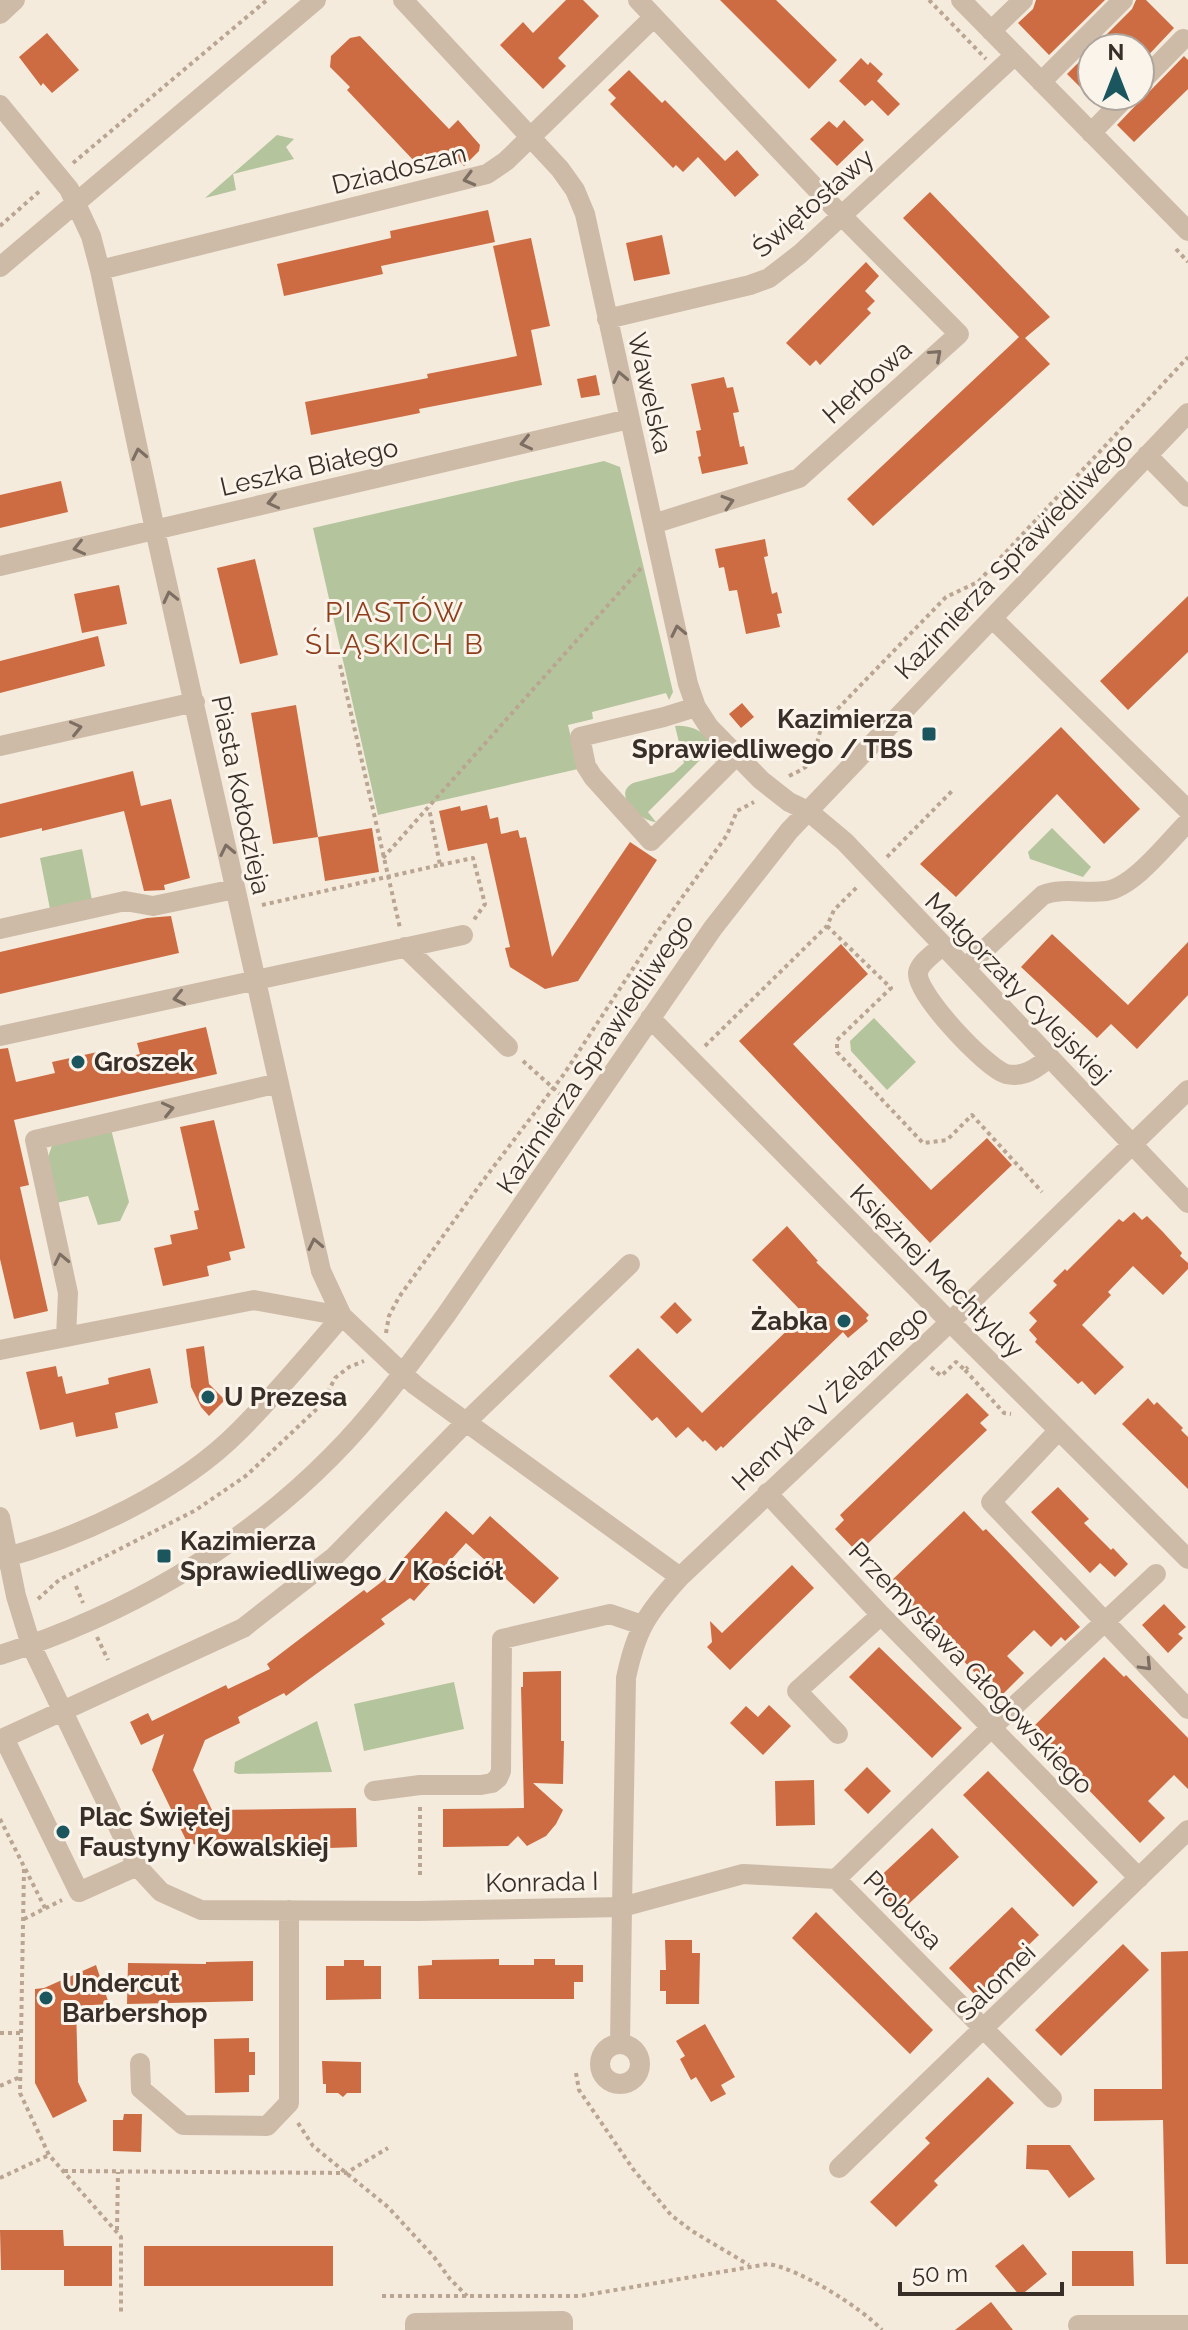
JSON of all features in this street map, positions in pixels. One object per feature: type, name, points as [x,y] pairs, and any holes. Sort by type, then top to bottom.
[{"type":"street","points":[[0,14],[15,0]]},
{"type":"street","points":[[0,267],[316,0]]},
{"type":"street","name":"Wawelska","points":[[403,0],[531,135],[575,190],[585,214],[688,684],[696,707],[709,727],[774,792],[808,811]]},
{"type":"street","points":[[638,0],[841,215]]},
{"type":"street","points":[[961,0],[1188,231]]},
{"type":"street","points":[[991,31],[1023,0]]},
{"type":"street","points":[[1041,82],[1123,0]]},
{"type":"street","name":"Dziadoszan","points":[[100,270],[487,174],[506,161],[654,17]]},
{"type":"street","points":[[1156,67],[1183,39]]},
{"type":"street","name":"Świętosławy","points":[[607,319],[728,291],[769,278],[800,254],[1015,55]]},
{"type":"street","name":"Piasta Kołodzieja","points":[[0,105],[59,174],[91,236],[321,1271],[342,1316],[402,1374]]},
{"type":"street","points":[[1091,133],[1111,112]]},
{"type":"street","name":"Herbowa","points":[[653,524],[799,478],[959,334],[841,215]]},
{"type":"street","name":"Kazimierza Sprawiedliwego","points":[[0,1655],[31,1645],[152,1591],[213,1554],[268,1515],[333,1456],[402,1374],[459,1298],[713,928],[789,831],[1188,413]]},
{"type":"street","name":"Leszka Białego","points":[[0,566],[629,419]]},
{"type":"street","points":[[1147,455],[1188,497]]},
{"type":"street","points":[[992,618],[1188,810]]},
{"type":"street","points":[[0,746],[195,702]]},
{"type":"street","points":[[696,707],[580,737],[586,766],[651,841],[737,755]]},
{"type":"street","name":"Małgorzaty Cylejskiej","points":[[808,811],[845,842],[1188,1203]]},
{"type":"street","points":[[965,968],[1043,895],[1052,891],[1104,892],[1115,889],[1134,876],[1188,822]]},
{"type":"street","points":[[0,929],[125,901],[153,906],[235,889]]},
{"type":"street","points":[[0,1036],[463,935]]},
{"type":"street","points":[[942,946],[920,968],[918,975],[923,988],[945,1019],[967,1043],[992,1068],[1008,1074],[1023,1074],[1036,1069],[1050,1057]]},
{"type":"street","points":[[405,947],[508,1047]]},
{"type":"street","name":"Księżnej Mechtyldy","points":[[650,1018],[1188,1559]]},
{"type":"street","points":[[66,1337],[68,1293],[35,1140],[279,1083]]},
{"type":"street","name":"Henryka V Żelaznego","points":[[680,1577],[950,1322],[1188,1090]]},
{"type":"street","points":[[137,1866],[79,1892],[4,1738],[243,1628],[335,1556],[467,1421],[630,1264]]},
{"type":"street","points":[[0,1350],[254,1300],[342,1316]]},
{"type":"street","points":[[4,1558],[78,1532],[141,1502],[206,1460],[239,1431],[342,1316]]},
{"type":"street","points":[[402,1374],[680,1577]]},
{"type":"street","points":[[1058,1431],[991,1502],[1188,1709]]},
{"type":"street","name":"Przemysława Głogowskiego","points":[[767,1493],[881,1615],[1139,1878]]},
{"type":"street","name":"Konrada I","points":[[0,1517],[4,1558],[31,1645],[137,1866],[161,1892],[201,1910],[622,1907],[626,1678],[633,1643],[642,1625],[661,1597],[680,1577]]},
{"type":"street","points":[[836,1879],[1156,1574]]},
{"type":"street","points":[[374,1791],[420,1785],[481,1785],[498,1778],[501,1771],[502,1639],[610,1614],[642,1625]]},
{"type":"street","points":[[838,1734],[797,1691],[881,1615]]},
{"type":"street","name":"Salomei","points":[[839,2168],[985,2030],[1188,1830]]},
{"type":"street","name":"Probusa","points":[[622,1907],[743,1874],[836,1879],[1052,2098]]},
{"type":"street","points":[[620,2044],[622,1907]]},
{"type":"street","points":[[140,2063],[141,2089],[183,2125],[267,2126],[289,2103],[289,1910]]},
{"type":"street","points":[[415,2330],[415,2323],[563,2321],[563,2330]]},
{"type":"street","points":[[1078,2325],[1188,2325]]},
{"type":"path","points":[[0,226],[267,0]]},
{"type":"path","points":[[19,1605],[38,1599],[59,1580],[196,1510],[247,1475],[322,1404],[335,1378],[365,1360],[376,1349],[388,1328],[393,1307],[553,1088],[653,938],[727,835],[737,811],[774,792],[787,777],[803,771],[816,758],[824,723],[946,597],[978,582],[1188,357]]},
{"type":"path","points":[[383,858],[658,548]]},
{"type":"path","points":[[340,665],[405,947]]},
{"type":"path","points":[[703,1048],[827,926],[834,910],[953,790]]},
{"type":"path","points":[[429,807],[440,865]]},
{"type":"path","points":[[262,905],[473,858],[485,904],[463,935]]},
{"type":"path","points":[[827,926],[891,988],[837,1040],[837,1052],[923,1143],[947,1140],[972,1115],[1042,1192]]},
{"type":"path","points":[[508,1047],[584,1116]]},
{"type":"path","points":[[965,1370],[1004,1413],[1015,1414]]},
{"type":"path","points":[[420,1785],[420,1875]]},
{"type":"path","points":[[0,1819],[45,1908]]},
{"type":"path","points":[[24,1869],[20,2093],[49,2155],[121,2237],[121,2315]]},
{"type":"path","points":[[23,1919],[79,1892]]},
{"type":"path","points":[[0,2033],[20,2033]]},
{"type":"path","points":[[576,2073],[579,2090],[656,2200],[692,2231],[751,2266]]},
{"type":"path","points":[[0,2086],[20,2077]]},
{"type":"path","points":[[289,2103],[308,2139],[388,2207],[469,2297]]},
{"type":"path","points":[[64,2171],[346,2173],[388,2148]]},
{"type":"path","points":[[0,2178],[49,2155]]},
{"type":"path","points":[[117,2232],[118,2172]]},
{"type":"path","points":[[382,2296],[580,2296],[751,2266],[782,2266],[864,2313],[882,2330]]},
{"type":"green space","points":[[277,135],[294,139],[286,147],[294,159],[233,174],[236,190],[205,198]]},
{"type":"green space","points":[[604,461],[620,467],[673,692],[669,700],[666,693],[592,712],[593,719],[568,725],[578,769],[378,815],[313,528]]},
{"type":"green space","points":[[675,726],[698,730],[704,735],[713,746],[716,762],[707,753],[648,812],[656,822],[650,821],[631,807],[625,794],[633,783],[674,772],[684,763]]},
{"type":"green space","points":[[1052,828],[1091,867],[1083,877],[1030,859],[1028,852]]},
{"type":"green space","points":[[82,849],[92,900],[50,909],[40,858]]},
{"type":"green space","points":[[874,1018],[916,1062],[887,1090],[851,1051],[850,1041]]},
{"type":"green space","points":[[111,1129],[129,1202],[120,1221],[98,1225],[88,1196],[56,1203],[48,1157],[53,1143]]},
{"type":"green space","points":[[454,1682],[464,1729],[364,1751],[354,1704]]},
{"type":"green space","points":[[317,1721],[332,1772],[234,1772],[235,1762]]},
{"type":"building","points":[[566,0],[583,0],[599,16],[558,58],[566,66],[543,89],[500,45],[523,22],[533,33]]},
{"type":"building","points":[[720,0],[776,0],[837,60],[809,89]]},
{"type":"building","points":[[1036,0],[1105,0],[1049,55],[1018,23],[1033,9]]},
{"type":"building","points":[[1136,0],[1146,0],[1174,28],[1156,47],[1156,32],[1109,32],[1132,9]]},
{"type":"building","points":[[47,33],[79,70],[52,93],[43,83],[41,86],[19,57]]},
{"type":"building","points":[[360,36],[449,129],[458,120],[480,145],[479,151],[464,166],[452,153],[438,166],[425,153],[415,162],[347,90],[350,87],[330,67],[331,56],[350,38]]},
{"type":"building","points":[[1184,56],[1188,60],[1188,89],[1134,142],[1117,125],[1129,112],[1156,112],[1156,85]]},
{"type":"building","points":[[861,58],[883,74],[877,81],[900,104],[888,116],[872,100],[865,106],[839,81]]},
{"type":"building","points":[[1076,65],[1076,83],[1067,74]]},
{"type":"building","points":[[629,70],[662,103],[665,100],[725,161],[737,150],[759,175],[735,197],[698,157],[683,172],[676,165],[673,168],[610,104],[616,98],[608,90]]},
{"type":"building","points":[[844,120],[864,140],[837,166],[810,139],[829,121],[837,128]]},
{"type":"building","points":[[930,192],[1050,317],[1025,338],[1050,364],[873,526],[847,499],[1019,337],[903,218]]},
{"type":"building","points":[[488,210],[495,242],[381,266],[383,274],[284,296],[277,264],[391,238],[390,231]]},
{"type":"building","points":[[662,235],[670,274],[634,281],[626,243]]},
{"type":"building","points":[[531,238],[550,326],[531,330],[542,385],[419,409],[420,413],[311,435],[305,402],[428,378],[427,374],[517,356],[493,246]]},
{"type":"building","points":[[866,262],[879,276],[865,291],[875,301],[867,309],[871,313],[820,365],[816,360],[810,366],[786,343]]},
{"type":"building","points":[[596,375],[600,395],[581,398],[577,379]]},
{"type":"building","points":[[724,377],[727,388],[733,387],[739,412],[733,413],[740,447],[744,446],[748,464],[702,474],[696,431],[701,430],[691,384]]},
{"type":"building","points":[[61,481],[68,512],[0,528],[0,495]]},
{"type":"building","points":[[765,539],[768,556],[764,557],[772,594],[777,592],[782,613],[777,614],[780,627],[746,634],[737,590],[729,591],[724,567],[719,568],[715,549]]},
{"type":"building","points":[[255,559],[278,655],[240,664],[217,568]]},
{"type":"building","points":[[119,585],[127,624],[82,633],[74,594]]},
{"type":"building","points":[[1188,596],[1188,652],[1128,710],[1100,681]]},
{"type":"building","points":[[98,636],[105,666],[0,693],[0,661]]},
{"type":"building","points":[[742,703],[754,717],[741,728],[729,714]]},
{"type":"building","points":[[296,705],[318,837],[273,844],[251,713]]},
{"type":"building","points":[[1061,727],[1140,809],[1104,844],[1057,794],[956,897],[920,864]]},
{"type":"building","points":[[133,771],[141,806],[171,799],[190,878],[164,885],[165,890],[144,891],[124,811],[0,838],[0,804]]},
{"type":"building","points":[[487,805],[490,819],[498,817],[501,834],[518,830],[520,838],[526,837],[552,957],[630,842],[657,860],[578,981],[545,989],[510,967],[505,948],[510,947],[487,843],[448,851],[439,811],[460,806],[461,811]]},
{"type":"building","points":[[372,828],[379,872],[325,881],[318,837]]},
{"type":"building","points":[[171,916],[179,953],[0,994],[0,952],[147,918]]},
{"type":"building","points":[[1052,934],[1128,1005],[1188,942],[1188,995],[1137,1049],[1111,1024],[1097,1038],[1021,967]]},
{"type":"building","points":[[841,944],[868,974],[793,1044],[931,1190],[987,1138],[1012,1165],[930,1243],[739,1041]]},
{"type":"building","points":[[206,1027],[217,1074],[14,1120],[29,1185],[20,1187],[48,1311],[14,1319],[0,1259],[0,1049],[8,1048],[16,1082],[55,1073],[52,1062],[102,1051],[104,1062],[140,1054],[137,1043]]},
{"type":"building","points":[[214,1120],[245,1248],[229,1252],[231,1260],[207,1266],[209,1276],[163,1286],[154,1248],[172,1244],[170,1235],[198,1229],[194,1211],[199,1210],[180,1127]]},
{"type":"building","points":[[1134,1212],[1142,1220],[1147,1216],[1163,1232],[1182,1253],[1180,1256],[1188,1263],[1188,1269],[1163,1295],[1133,1266],[1082,1325],[1124,1367],[1095,1395],[1082,1381],[1078,1384],[1035,1342],[1037,1339],[1029,1330],[1037,1321],[1029,1313],[1057,1285],[1053,1281],[1065,1269],[1067,1271],[1119,1219],[1123,1222]]},
{"type":"building","points":[[787,1226],[816,1262],[869,1315],[866,1318],[868,1321],[848,1338],[843,1332],[723,1448],[721,1446],[716,1451],[688,1427],[676,1438],[657,1417],[652,1421],[609,1376],[638,1348],[702,1413],[804,1314],[752,1260]]},
{"type":"building","points":[[675,1302],[692,1320],[677,1334],[660,1317]]},
{"type":"building","points":[[204,1346],[209,1384],[225,1400],[209,1416],[191,1387],[186,1349]]},
{"type":"building","points":[[56,1366],[66,1394],[109,1384],[108,1378],[150,1368],[158,1403],[115,1413],[118,1428],[76,1437],[73,1422],[40,1430],[26,1372]]},
{"type":"building","points":[[967,1393],[989,1415],[980,1423],[987,1430],[858,1553],[835,1529],[844,1520],[840,1515]]},
{"type":"building","points":[[1148,1398],[1154,1405],[1157,1402],[1188,1437],[1188,1489],[1122,1424]]},
{"type":"building","points":[[1058,1487],[1089,1519],[1084,1523],[1128,1564],[1115,1577],[1100,1563],[1090,1573],[1031,1512]]},
{"type":"building","points":[[446,1511],[473,1535],[490,1516],[559,1578],[534,1604],[466,1543],[414,1601],[410,1598],[381,1619],[385,1624],[286,1696],[284,1693],[238,1717],[240,1723],[205,1740],[193,1770],[212,1810],[356,1808],[357,1847],[250,1851],[215,1849],[186,1840],[152,1770],[164,1734],[141,1745],[130,1722],[148,1713],[152,1721],[226,1685],[228,1689],[270,1669],[267,1664],[364,1590],[367,1593],[384,1580]]},
{"type":"building","points":[[964,1511],[983,1531],[986,1529],[1080,1627],[1065,1641],[1061,1637],[1051,1647],[1034,1630],[1007,1656],[1024,1673],[999,1698],[891,1581]]},
{"type":"building","points":[[792,1565],[814,1588],[730,1670],[707,1647],[712,1642],[710,1621],[722,1633]]},
{"type":"building","points":[[1164,1604],[1186,1627],[1178,1634],[1183,1638],[1168,1653],[1142,1625]]},
{"type":"building","points":[[879,1647],[962,1728],[932,1758],[849,1677]]},
{"type":"building","points":[[1104,1657],[1188,1738],[1188,1789],[1174,1775],[1148,1801],[1165,1818],[1140,1843],[1049,1749],[1052,1746],[1033,1727]]},
{"type":"building","points":[[561,1671],[563,1784],[533,1783],[563,1810],[556,1824],[546,1836],[527,1846],[518,1836],[508,1846],[443,1847],[443,1809],[524,1808],[523,1672]]},
{"type":"building","points":[[769,1705],[791,1726],[763,1755],[730,1723],[746,1706],[758,1717]]},
{"type":"building","points":[[867,1767],[891,1791],[868,1814],[844,1790]]},
{"type":"building","points":[[988,1771],[1098,1882],[1073,1907],[963,1795]]},
{"type":"building","points":[[814,1780],[815,1825],[776,1826],[775,1781]]},
{"type":"building","points":[[932,1828],[959,1857],[900,1912],[872,1884]]},
{"type":"building","points":[[1012,1907],[1039,1935],[976,1996],[949,1968]]},
{"type":"building","points":[[816,1912],[933,2030],[910,2054],[792,1938]]},
{"type":"building","points":[[665,1940],[692,1940],[692,1953],[700,1953],[699,2004],[666,2004],[666,1991],[660,1991],[660,1970],[666,1970]]},
{"type":"building","points":[[1123,1944],[1149,1970],[1061,2056],[1035,2030]]},
{"type":"building","points":[[1188,1951],[1188,2264],[1166,2264],[1163,2120],[1094,2121],[1094,2089],[1162,2089],[1161,1952]]},
{"type":"building","points":[[499,1959],[499,1965],[534,1965],[534,1959],[555,1959],[555,1965],[583,1965],[583,1982],[574,1982],[574,1999],[419,1999],[418,1966],[432,1965],[432,1960]]},
{"type":"building","points":[[344,1960],[364,1960],[364,1966],[381,1966],[381,1999],[326,2000],[326,1966],[344,1966]]},
{"type":"building","points":[[253,1961],[253,2001],[127,2004],[128,1963]]},
{"type":"building","points":[[96,1965],[109,2004],[76,2006],[78,2082],[87,2101],[53,2118],[35,2083],[35,1989]]},
{"type":"building","points":[[705,2024],[735,2077],[721,2085],[726,2094],[711,2102],[696,2077],[691,2080],[680,2059],[685,2056],[676,2041]]},
{"type":"building","points":[[249,2038],[249,2052],[255,2052],[255,2075],[249,2075],[249,2092],[215,2093],[214,2039]]},
{"type":"building","points":[[322,2061],[361,2062],[361,2093],[347,2093],[343,2097],[338,2093],[326,2093]]},
{"type":"building","points":[[988,2077],[1014,2103],[934,2181],[938,2185],[896,2227],[870,2202],[930,2143],[925,2138]]},
{"type":"building","points":[[124,2114],[142,2114],[141,2152],[113,2151],[113,2120],[123,2120]]},
{"type":"building","points":[[1027,2145],[1070,2145],[1095,2179],[1069,2198],[1048,2170],[1026,2169]]},
{"type":"building","points":[[0,2230],[63,2230],[64,2246],[112,2246],[112,2286],[64,2286],[64,2270],[1,2270]]},
{"type":"building","points":[[1023,2244],[1047,2274],[1020,2296],[995,2266]]},
{"type":"building","points":[[144,2246],[333,2246],[333,2286],[144,2286]]},
{"type":"building","points":[[1072,2251],[1133,2251],[1134,2286],[1072,2286]]},
{"type":"building","points":[[991,2302],[1013,2330],[955,2330]]},
{"type":"place","name":"Kazimierza Sprawiedliwego / TBS","points":[[929,734]]},
{"type":"place","name":"Groszek","points":[[78,1062]]},
{"type":"place","name":"Żabka","points":[[844,1321]]},
{"type":"place","name":"U Prezesa","points":[[208,1397]]},
{"type":"place","name":"Kazimierza Sprawiedliwego / Kościół","points":[[164,1556]]},
{"type":"place","name":"Plac Świętej Faustyny Kowalskiej","points":[[63,1832]]},
{"type":"place","name":"Undercut Barbershop","points":[[46,1998]]},
{"type":"district","name":"PIASTÓW ŚLĄSKICH B","points":[[395,628]]}]
